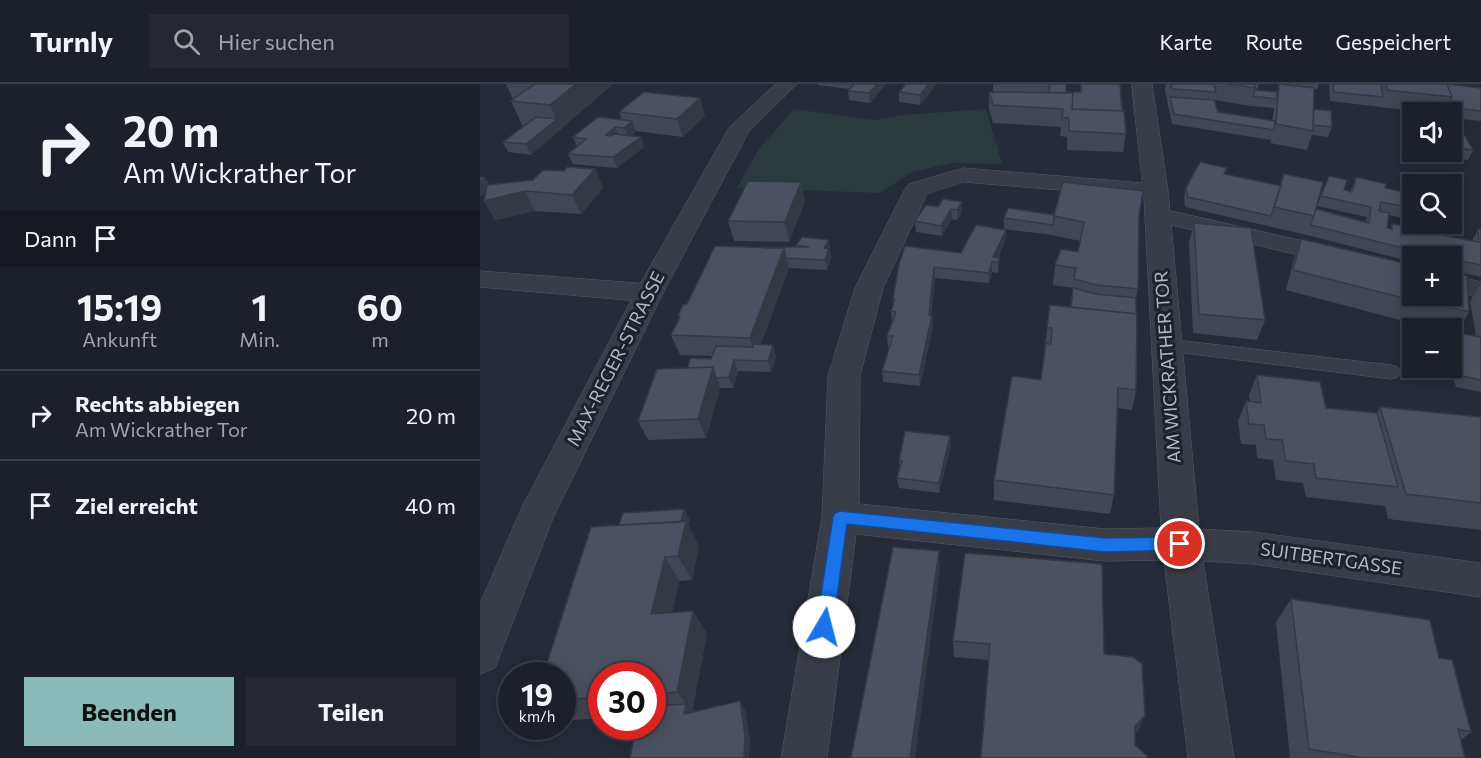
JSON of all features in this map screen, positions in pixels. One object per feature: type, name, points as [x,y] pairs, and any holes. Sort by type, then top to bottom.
[{"type":"street","name":"MAX-REGER-STRASSE","points":[[480,654],[535,518],[649,293],[740,128],[787,84]]},
{"type":"street","name":"AM WICKRATHER TOR","points":[[1142,84],[1146,132],[1157,203],[1180,544],[1211,758]]},
{"type":"street","points":[[804,758],[840,517],[844,376],[869,288],[917,189],[963,175],[1157,203],[1402,271]]},
{"type":"street","points":[[480,279],[649,293]]},
{"type":"street","points":[[1462,286],[1481,290]]},
{"type":"street","points":[[840,517],[1105,545],[1180,544]]},
{"type":"street","name":"SUITBERTGASSE","points":[[1180,544],[1253,548],[1481,580]]},
{"type":"lane","points":[[1167,345],[1391,372]]},
{"type":"shaded area","points":[[794,109],[874,120],[902,115],[986,109],[1002,164],[953,163],[912,172],[880,193],[737,188],[758,150]]},
{"type":"building","points":[[535,84],[576,84],[550,105],[511,101]]},
{"type":"building","points":[[854,84],[877,84],[869,93],[848,91]]},
{"type":"building","points":[[906,84],[929,84],[920,95],[899,92]]},
{"type":"building","points":[[1050,84],[1066,84],[1066,92],[1081,92],[1081,84],[1120,84],[1122,111],[1072,109],[1073,93],[1049,92]]},
{"type":"building","points":[[1171,84],[1214,84],[1216,92],[1172,89]]},
{"type":"building","points":[[1228,84],[1255,84],[1255,88]]},
{"type":"building","points":[[1279,84],[1314,88],[1313,131],[1276,124]]},
{"type":"building","points":[[1333,84],[1381,84],[1383,97],[1334,92]]},
{"type":"building","points":[[1386,84],[1447,84],[1452,97],[1387,90]]},
{"type":"building","points":[[1447,84],[1481,88],[1481,111],[1462,109],[1462,102],[1450,102],[1452,97]]},
{"type":"building","points":[[1255,90],[1277,92],[1276,99],[1253,96]]},
{"type":"building","points":[[644,92],[700,98],[677,119],[619,112]]},
{"type":"building","points":[[989,92],[1073,93],[1072,109],[1124,111],[1126,134],[1069,131],[1069,118],[1062,118],[1063,109],[993,105]]},
{"type":"building","points":[[1170,97],[1214,100],[1218,112],[1275,121],[1274,130],[1174,114]]},
{"type":"building","points":[[1314,109],[1331,111],[1332,127],[1313,125]]},
{"type":"building","points":[[536,117],[557,119],[526,144],[503,142]]},
{"type":"building","points":[[598,117],[632,121],[624,128],[615,127],[606,135],[641,137],[613,157],[568,154],[586,139],[573,137]]},
{"type":"building","points":[[1462,136],[1465,136],[1473,150],[1462,148]]},
{"type":"building","points":[[1200,162],[1227,168],[1224,174],[1281,186],[1271,216],[1188,197],[1186,188]]},
{"type":"building","points":[[567,167],[595,169],[572,195],[525,191],[484,201],[487,185],[533,180],[543,170],[564,171]]},
{"type":"building","points":[[1284,174],[1323,182],[1314,216],[1274,207]]},
{"type":"building","points":[[1329,176],[1347,180],[1344,190],[1352,192],[1356,177],[1386,184],[1385,188],[1402,192],[1402,206],[1381,202],[1379,211],[1389,213],[1387,228],[1392,229],[1392,224],[1402,226],[1402,234],[1435,234],[1479,242],[1478,229],[1481,230],[1481,265],[1462,261],[1462,246],[1402,248],[1311,225],[1316,209],[1369,223],[1371,207],[1321,196]]},
{"type":"building","points":[[748,181],[801,182],[785,222],[728,221]]},
{"type":"building","points":[[1063,182],[1143,191],[1139,216],[1138,289],[1097,285],[1074,279],[1076,268],[1055,265],[1061,249],[1078,252],[1084,222],[1054,216]]},
{"type":"building","points":[[943,199],[962,202],[957,210],[951,209],[941,226],[915,221],[926,205],[938,207]]},
{"type":"building","points":[[1008,208],[1054,215],[1053,225],[1004,218]]},
{"type":"building","points":[[1194,223],[1251,228],[1265,320],[1199,314]]},
{"type":"building","points":[[976,225],[1006,230],[993,257],[999,258],[999,262],[992,262],[989,273],[934,267],[929,315],[932,315],[919,375],[882,371],[893,336],[887,336],[896,312],[891,311],[895,299],[893,299],[899,264],[905,246],[961,253]]},
{"type":"building","points":[[802,237],[829,240],[824,248],[829,249],[825,260],[786,258],[784,248],[764,248],[809,247],[796,245]]},
{"type":"building","points":[[1301,239],[1402,263],[1402,298],[1293,270]]},
{"type":"building","points":[[715,246],[784,248],[750,338],[671,335],[680,317],[678,315],[683,305],[687,304]]},
{"type":"building","points":[[1462,275],[1467,276],[1469,312],[1445,306],[1462,306]]},
{"type":"building","points":[[1073,288],[1096,294],[1136,298],[1136,314],[1071,307]]},
{"type":"building","points":[[1050,305],[1137,314],[1136,390],[1118,388],[1114,495],[994,480],[1012,376],[1041,380],[1046,343],[1051,344],[1052,328],[1047,328]]},
{"type":"building","points":[[1462,334],[1481,337],[1481,380],[1463,376]]},
{"type":"building","points":[[753,344],[773,345],[768,361],[734,360],[729,377],[716,378],[713,367],[688,368],[690,358],[711,359],[716,346],[753,347]]},
{"type":"building","points":[[713,367],[698,419],[638,421],[657,369]]},
{"type":"building","points":[[1257,375],[1320,382],[1326,408],[1377,413],[1398,487],[1316,478],[1314,464],[1286,461],[1282,440],[1266,439],[1264,425],[1249,424],[1246,401],[1261,403]]},
{"type":"building","points":[[1380,407],[1481,417],[1481,503],[1406,494]]},
{"type":"building","points":[[905,431],[950,436],[939,483],[897,478],[902,461],[899,461]]},
{"type":"building","points":[[684,509],[681,522],[619,525],[623,513]]},
{"type":"building","points":[[686,521],[678,556],[665,557],[651,614],[693,611],[677,692],[666,693],[666,662],[588,662],[588,698],[576,699],[576,662],[547,662],[591,527]]},
{"type":"building","points":[[893,547],[939,551],[910,758],[851,758]]},
{"type":"building","points":[[965,553],[1102,564],[1104,654],[1133,657],[1142,664],[1145,716],[1135,726],[1135,745],[1147,758],[981,758],[990,644],[953,641]]},
{"type":"building","points":[[1291,599],[1430,620],[1439,658],[1452,660],[1471,732],[1458,729],[1465,758],[1364,758],[1309,749]]},
{"type":"building","points":[[740,701],[745,735],[744,758],[630,758],[633,740],[666,740],[666,705],[686,704],[684,714]]},
{"type":"route","points":[[824,627],[840,517],[1105,545],[1180,544]]}]
